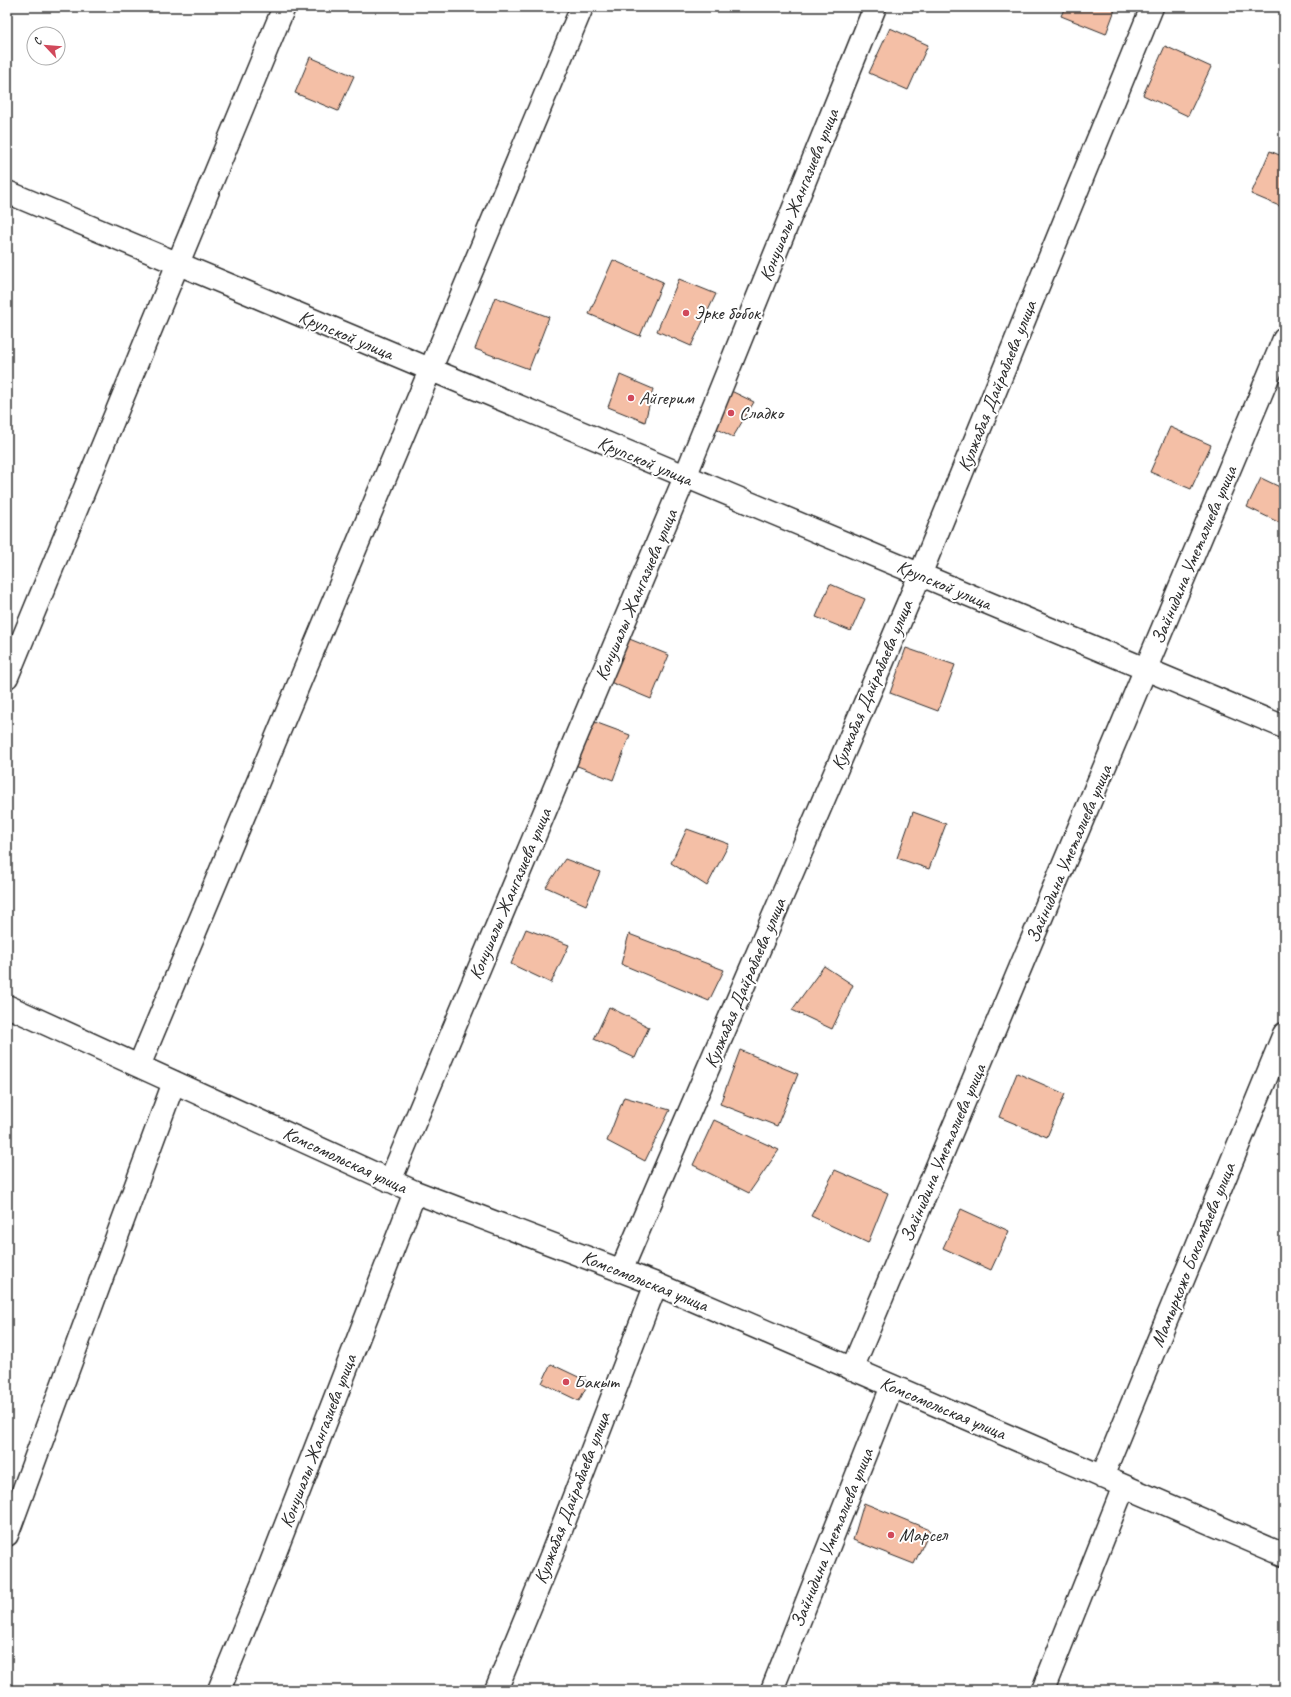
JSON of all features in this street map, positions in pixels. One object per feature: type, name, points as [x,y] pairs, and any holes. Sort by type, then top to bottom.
[{"type":"street","points":[[7,676],[284,7]]},
{"type":"street","points":[[139,1066],[582,7]]},
{"type":"street","name":"Конушалы Жангазиева улица","points":[[390,1181],[685,477],[875,7]]},
{"type":"street","name":"Кулжабая Дайрабаева улица","points":[[621,1271],[920,575],[1152,7]]},
{"type":"street","name":"Крупской улица","points":[[7,192],[1284,727]]},
{"type":"street","name":"Зайнидина Уметалиева улица","points":[[852,1369],[1284,339]]},
{"type":"street","name":"Комсомольская улица","points":[[7,1006],[415,1192],[656,1284],[1284,1555]]},
{"type":"street","name":"Мамыркожо Бокомбаева улица","points":[[1102,1477],[1284,1034]]},
{"type":"street","points":[[7,1535],[174,1082]]},
{"type":"street","name":"Конушалы Жангазиева улица","points":[[219,1690],[271,1563],[415,1192]]},
{"type":"street","name":"Кулжабая Дайрабаева улица","points":[[496,1690],[551,1556],[656,1284]]},
{"type":"street","name":"Зайнидина Уметалиева улица","points":[[772,1690],[892,1386]]},
{"type":"street","points":[[1043,1690],[1124,1486]]},
{"type":"building","points":[[1065,7],[1116,7],[1106,34],[1061,16]]},
{"type":"building","points":[[890,28],[928,45],[908,90],[869,73]]},
{"type":"building","points":[[1165,46],[1211,67],[1188,116],[1143,95]]},
{"type":"building","points":[[310,57],[354,76],[338,111],[295,93]]},
{"type":"building","points":[[1270,151],[1284,157],[1284,208],[1251,194]]},
{"type":"building","points":[[613,260],[663,282],[640,336],[589,314]]},
{"type":"building","name":"Эрке бобок","points":[[679,279],[716,294],[691,346],[657,331]]},
{"type":"building","points":[[495,297],[549,317],[529,369],[475,349]]},
{"type":"building","name":"Айгерим","points":[[620,375],[653,389],[645,422],[608,407]]},
{"type":"building","name":"Сладко","points":[[727,389],[754,402],[733,437],[708,424]]},
{"type":"building","points":[[1170,427],[1211,445],[1191,489],[1150,472]]},
{"type":"building","points":[[1261,478],[1284,489],[1284,525],[1247,507]]},
{"type":"building","points":[[830,584],[865,599],[851,631],[816,617]]},
{"type":"building","points":[[627,638],[669,655],[651,699],[610,682]]},
{"type":"building","points":[[906,648],[955,665],[938,711],[890,693]]},
{"type":"building","points":[[592,721],[630,735],[613,780],[575,765]]},
{"type":"building","points":[[913,812],[946,824],[929,869],[897,858]]},
{"type":"building","points":[[687,829],[729,844],[707,886],[671,863]]},
{"type":"building","points":[[565,859],[600,872],[586,905],[546,887]]},
{"type":"building","points":[[526,929],[569,945],[551,983],[511,964]]},
{"type":"building","points":[[629,934],[724,970],[709,1001],[621,964]]},
{"type":"building","points":[[824,966],[853,985],[832,1029],[792,1010]]},
{"type":"building","points":[[609,1007],[649,1027],[635,1058],[594,1039]]},
{"type":"building","points":[[740,1050],[798,1074],[777,1126],[720,1104]]},
{"type":"building","points":[[1017,1073],[1065,1094],[1047,1137],[999,1117]]},
{"type":"building","points":[[624,1097],[670,1110],[645,1161],[607,1141]]},
{"type":"building","points":[[714,1120],[779,1150],[749,1193],[693,1165]]},
{"type":"building","points":[[835,1170],[888,1193],[868,1243],[811,1216]]},
{"type":"building","points":[[961,1209],[1009,1231],[991,1270],[943,1248]]},
{"type":"building","name":"Бакыт","points":[[551,1364],[589,1382],[579,1401],[542,1383]]},
{"type":"building","name":"Марсел","points":[[864,1503],[930,1530],[914,1564],[853,1540]]},
{"type":"place","name":"Эрке бобок","points":[[686,313]]},
{"type":"place","name":"Айгерим","points":[[631,398]]},
{"type":"place","name":"Сладко","points":[[731,413]]},
{"type":"place","name":"Бакыт","points":[[566,1382]]},
{"type":"place","name":"Марсел","points":[[891,1535]]}]
